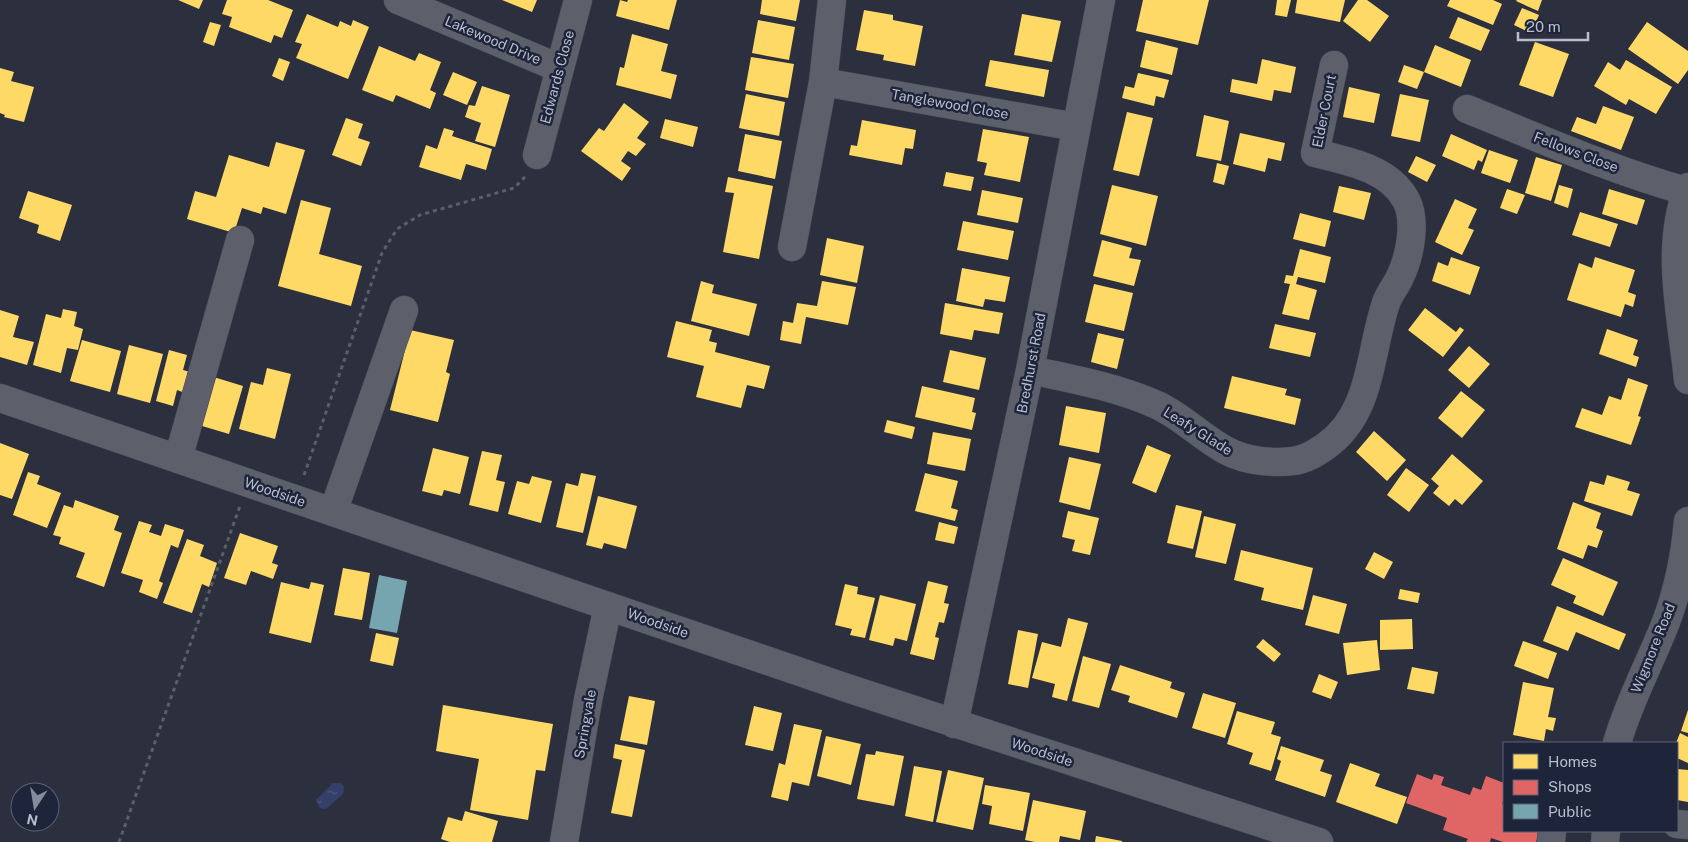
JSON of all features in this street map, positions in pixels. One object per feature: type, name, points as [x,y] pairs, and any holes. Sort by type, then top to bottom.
[{"type":"street","name":"Lakewood Drive","points":[[398,0],[559,68]]},
{"type":"street","name":"Edwards Close","points":[[536,155],[578,0]]},
{"type":"street","points":[[792,246],[823,82],[832,0]]},
{"type":"street","name":"Bredhurst Road","points":[[954,724],[1030,370],[1101,0]]},
{"type":"street","name":"Elder Court","points":[[1334,65],[1315,153],[1350,162],[1388,179],[1399,189],[1407,202],[1411,216],[1411,234],[1401,276],[1386,302]]},
{"type":"street","name":"Tanglewood Close","points":[[823,82],[1076,127]]},
{"type":"street","name":"Fellows Close","points":[[1467,109],[1658,183],[1687,189]]},
{"type":"street","points":[[1687,189],[1677,234],[1676,285],[1684,313],[1688,380]]},
{"type":"street","points":[[178,459],[240,240]]},
{"type":"street","name":"Leafy Glade","points":[[1030,370],[1125,392],[1159,406],[1228,452],[1246,458],[1272,462],[1294,461],[1311,456],[1325,447],[1341,435],[1351,421],[1362,400],[1386,302]]},
{"type":"street","points":[[333,512],[404,310]]},
{"type":"street","name":"Woodside","points":[[0,398],[954,724],[1319,842]]},
{"type":"street","name":"Wigmore Road","points":[[1617,742],[1626,714],[1666,622],[1684,550],[1688,521]]},
{"type":"street","name":"Springvale","points":[[564,842],[588,700],[608,606]]},
{"type":"path","points":[[119,842],[241,501]]},
{"type":"water","points":[[333,783],[341,783],[344,787],[343,794],[326,809],[320,808],[316,800]]},
{"type":"building: Homes","points":[[178,0],[203,0],[199,9]]},
{"type":"building: Homes","points":[[227,0],[268,0],[293,10],[282,38],[274,35],[271,43],[229,27],[232,17],[222,14]]},
{"type":"building: Homes","points":[[502,0],[537,0],[532,12]]},
{"type":"building: Homes","points":[[620,0],[627,2],[628,0],[677,0],[669,30],[616,16]]},
{"type":"building: Homes","points":[[762,0],[800,0],[796,21],[760,14]]},
{"type":"building: Homes","points":[[1143,0],[1209,0],[1198,45],[1136,31]]},
{"type":"building: Homes","points":[[1277,0],[1291,0],[1287,17],[1275,15]]},
{"type":"building: Homes","points":[[1297,0],[1345,0],[1340,22],[1295,13]]},
{"type":"building: Homes","points":[[1358,0],[1367,0],[1389,16],[1370,42],[1343,21]]},
{"type":"building: Homes","points":[[1450,0],[1493,0],[1502,4],[1493,25],[1447,6]]},
{"type":"building: Homes","points":[[1517,0],[1542,0],[1538,11]]},
{"type":"building: Homes","points":[[1522,8],[1539,15],[1531,33],[1514,25]]},
{"type":"building: Homes","points":[[864,10],[893,15],[893,20],[923,26],[915,66],[883,60],[884,55],[856,50]]},
{"type":"building: Homes","points":[[307,14],[338,27],[340,21],[351,26],[353,20],[369,27],[348,79],[296,58],[302,44],[295,42]]},
{"type":"building: Homes","points":[[1022,14],[1061,21],[1052,62],[1014,55]]},
{"type":"building: Homes","points":[[1458,17],[1490,30],[1481,51],[1449,38]]},
{"type":"building: Homes","points":[[758,20],[795,27],[789,60],[752,53]]},
{"type":"building: Homes","points":[[210,22],[221,25],[214,46],[203,42]]},
{"type":"building: Homes","points":[[1647,22],[1688,51],[1688,70],[1678,84],[1628,49]]},
{"type":"building: Homes","points":[[632,34],[668,44],[661,71],[677,75],[671,99],[616,85],[620,67],[624,68]]},
{"type":"building: Homes","points":[[1146,40],[1178,48],[1172,75],[1140,67]]},
{"type":"building: Homes","points":[[1535,42],[1569,54],[1553,97],[1519,85]]},
{"type":"building: Homes","points":[[1435,45],[1471,60],[1461,87],[1424,72]]},
{"type":"building: Homes","points":[[379,46],[415,61],[419,53],[441,62],[430,90],[436,93],[430,109],[396,95],[393,102],[362,90]]},
{"type":"building: Homes","points":[[751,57],[794,64],[788,98],[745,90]]},
{"type":"building: Homes","points":[[279,58],[290,62],[283,81],[272,76]]},
{"type":"building: Homes","points":[[1262,59],[1296,67],[1291,93],[1274,90],[1272,101],[1230,92],[1232,79],[1257,84]]},
{"type":"building: Homes","points":[[990,60],[1049,70],[1044,97],[985,86]]},
{"type":"building: Homes","points":[[1626,60],[1672,87],[1656,114],[1629,99],[1626,105],[1594,86],[1608,62],[1620,70]]},
{"type":"building: Homes","points":[[1404,65],[1424,72],[1417,89],[1398,82]]},
{"type":"building: Homes","points":[[0,68],[14,72],[11,81],[34,87],[24,122],[4,117],[5,115],[0,113]]},
{"type":"building: Homes","points":[[453,72],[477,82],[467,105],[443,95]]},
{"type":"building: Homes","points":[[1138,73],[1169,80],[1164,98],[1156,96],[1154,106],[1122,98],[1125,86],[1134,88]]},
{"type":"building: Homes","points":[[482,86],[510,95],[495,147],[475,141],[481,123],[465,117],[469,105],[475,106]]},
{"type":"building: Homes","points":[[1349,87],[1380,94],[1374,123],[1343,117]]},
{"type":"building: Homes","points":[[746,94],[785,102],[779,136],[739,128]]},
{"type":"building: Homes","points":[[1400,94],[1429,100],[1420,142],[1391,136]]},
{"type":"building: Homes","points":[[624,103],[649,122],[637,138],[646,144],[636,156],[628,151],[621,161],[631,168],[622,181],[581,151],[599,128],[604,131]]},
{"type":"building: Homes","points":[[1603,106],[1634,117],[1621,150],[1571,131],[1577,117],[1596,124]]},
{"type":"building: Homes","points":[[1127,112],[1153,118],[1139,176],[1113,170]]},
{"type":"building: Homes","points":[[1204,115],[1229,121],[1221,161],[1196,156]]},
{"type":"building: Homes","points":[[346,118],[363,124],[358,138],[370,142],[361,166],[332,155]]},
{"type":"building: Homes","points":[[665,119],[698,127],[693,147],[660,138]]},
{"type":"building: Homes","points":[[862,120],[916,130],[913,149],[905,148],[902,165],[849,155],[851,145],[857,146]]},
{"type":"building: Homes","points":[[444,128],[454,131],[452,136],[492,149],[486,170],[466,164],[461,180],[419,167],[426,145],[437,149]]},
{"type":"building: Homes","points":[[983,129],[1029,137],[1020,182],[984,175],[987,163],[977,161]]},
{"type":"building: Homes","points":[[1240,133],[1285,143],[1281,161],[1268,158],[1265,172],[1233,164]]},
{"type":"building: Homes","points":[[745,134],[782,141],[775,179],[738,171]]},
{"type":"building: Homes","points":[[1451,134],[1487,150],[1482,162],[1478,160],[1474,170],[1442,156]]},
{"type":"building: Homes","points":[[276,142],[305,150],[286,214],[263,207],[261,214],[242,208],[234,233],[187,219],[195,191],[216,197],[229,155],[269,167]]},
{"type":"building: Homes","points":[[1489,150],[1518,160],[1510,183],[1481,173]]},
{"type":"building: Homes","points":[[1416,156],[1436,165],[1427,182],[1408,172]]},
{"type":"building: Homes","points":[[1536,157],[1562,165],[1551,201],[1525,193]]},
{"type":"building: Homes","points":[[1217,163],[1229,166],[1224,185],[1213,182]]},
{"type":"building: Homes","points":[[946,172],[974,177],[971,191],[943,186]]},
{"type":"building: Homes","points":[[728,177],[773,186],[759,259],[723,252],[734,193],[725,192]]},
{"type":"building: Homes","points":[[1112,185],[1158,196],[1146,246],[1100,234]]},
{"type":"building: Homes","points":[[1559,185],[1573,189],[1568,208],[1554,203]]},
{"type":"building: Homes","points":[[1339,186],[1371,193],[1364,220],[1333,212]]},
{"type":"building: Homes","points":[[1507,189],[1525,195],[1517,214],[1500,208]]},
{"type":"building: Homes","points":[[1609,189],[1645,200],[1637,225],[1602,214]]},
{"type":"building: Homes","points":[[982,190],[1023,198],[1018,223],[977,215]]},
{"type":"building: Homes","points":[[28,191],[72,205],[60,241],[37,233],[39,225],[19,218]]},
{"type":"building: Homes","points":[[1455,199],[1477,209],[1468,228],[1474,230],[1462,255],[1435,242]]},
{"type":"building: Homes","points":[[301,200],[331,208],[319,254],[362,266],[351,306],[278,286]]},
{"type":"building: Homes","points":[[1580,212],[1618,224],[1610,247],[1572,235]]},
{"type":"building: Homes","points":[[1300,213],[1331,221],[1325,247],[1293,239]]},
{"type":"building: Homes","points":[[963,221],[1014,231],[1008,260],[957,250]]},
{"type":"building: Homes","points":[[827,238],[864,246],[857,283],[820,275]]},
{"type":"building: Homes","points":[[1102,240],[1132,248],[1129,258],[1141,260],[1134,286],[1093,276]]},
{"type":"building: Homes","points":[[1300,249],[1331,257],[1325,283],[1298,277],[1296,284],[1317,290],[1309,320],[1282,314],[1290,284],[1284,283],[1286,275],[1293,276]]},
{"type":"building: Homes","points":[[1451,257],[1480,267],[1470,295],[1432,281],[1438,262],[1448,266]]},
{"type":"building: Homes","points":[[1595,257],[1635,270],[1628,292],[1636,295],[1633,307],[1625,304],[1621,317],[1567,300],[1579,263],[1592,268]]},
{"type":"building: Homes","points":[[962,268],[1010,277],[1005,302],[985,299],[983,307],[956,301]]},
{"type":"building: Homes","points":[[701,281],[714,285],[712,293],[757,304],[749,336],[691,321]]},
{"type":"building: Homes","points":[[822,281],[856,287],[848,325],[806,317],[801,344],[780,340],[783,321],[793,323],[797,303],[817,306]]},
{"type":"building: Homes","points":[[1094,284],[1133,293],[1124,331],[1085,322]]},
{"type":"building: Homes","points":[[945,303],[1003,313],[999,334],[974,330],[972,340],[940,334]]},
{"type":"building: Homes","points":[[1425,308],[1456,332],[1460,327],[1464,330],[1443,357],[1408,330]]},
{"type":"building: Homes","points":[[63,309],[77,312],[74,326],[83,329],[78,350],[67,348],[61,373],[33,365],[46,314],[61,318]]},
{"type":"building: Homes","points":[[0,310],[19,316],[13,337],[34,342],[27,365],[0,357]]},
{"type":"building: Homes","points":[[676,321],[712,330],[709,341],[717,343],[715,352],[770,366],[764,389],[747,385],[741,408],[696,397],[704,366],[667,357]]},
{"type":"building: Homes","points":[[1275,324],[1316,333],[1310,357],[1269,348]]},
{"type":"building: Homes","points":[[1607,329],[1638,340],[1633,355],[1639,357],[1636,367],[1599,354]]},
{"type":"building: Homes","points":[[410,330],[454,340],[446,372],[450,374],[438,422],[390,410]]},
{"type":"building: Homes","points":[[1098,333],[1124,339],[1117,369],[1091,362]]},
{"type":"building: Homes","points":[[82,340],[121,351],[110,392],[70,381]]},
{"type":"building: Homes","points":[[129,345],[163,354],[150,403],[117,394]]},
{"type":"building: Homes","points":[[1469,346],[1490,364],[1469,388],[1448,370]]},
{"type":"building: Homes","points":[[169,350],[187,355],[183,370],[190,372],[185,393],[177,390],[173,406],[156,401]]},
{"type":"building: Homes","points":[[950,350],[986,358],[979,390],[943,382]]},
{"type":"building: Homes","points":[[267,368],[291,374],[275,439],[239,429],[251,382],[263,385]]},
{"type":"building: Homes","points":[[207,375],[243,386],[229,434],[192,423]]},
{"type":"building: Homes","points":[[1232,376],[1287,389],[1285,395],[1301,399],[1295,425],[1224,408]]},
{"type":"building: Homes","points":[[1628,378],[1648,385],[1638,416],[1641,417],[1631,445],[1575,427],[1582,408],[1602,415],[1609,396],[1621,400]]},
{"type":"building: Homes","points":[[922,386],[975,398],[972,412],[976,413],[972,430],[915,417]]},
{"type":"building: Homes","points":[[1461,391],[1485,410],[1462,438],[1438,418]]},
{"type":"building: Homes","points":[[1066,406],[1106,413],[1099,453],[1059,445]]},
{"type":"building: Homes","points":[[887,420],[915,427],[912,439],[884,432]]},
{"type":"building: Homes","points":[[1374,431],[1406,460],[1387,481],[1356,452]]},
{"type":"building: Homes","points":[[933,432],[971,439],[965,471],[927,464]]},
{"type":"building: Homes","points":[[0,443],[29,454],[12,499],[0,495]]},
{"type":"building: Homes","points":[[1147,445],[1171,455],[1156,493],[1132,483]]},
{"type":"building: Homes","points":[[433,448],[469,457],[460,494],[444,490],[442,496],[422,491]]},
{"type":"building: Homes","points":[[482,451],[502,455],[496,480],[505,482],[498,512],[469,505]]},
{"type":"building: Homes","points":[[1452,454],[1483,481],[1462,505],[1455,499],[1449,506],[1433,493],[1439,486],[1431,479]]},
{"type":"building: Homes","points":[[1069,457],[1101,464],[1090,510],[1059,502]]},
{"type":"building: Homes","points":[[1406,468],[1429,485],[1409,512],[1387,495]]},
{"type":"building: Homes","points":[[28,472],[40,476],[37,484],[61,493],[47,528],[13,515]]},
{"type":"building: Homes","points":[[581,473],[596,476],[583,533],[556,527],[566,483],[578,486]]},
{"type":"building: Homes","points":[[925,473],[958,481],[951,508],[958,510],[955,521],[915,511]]},
{"type":"building: Homes","points":[[1607,475],[1630,482],[1627,490],[1640,494],[1632,516],[1584,501],[1590,481],[1604,485]]},
{"type":"building: Homes","points":[[532,476],[552,481],[541,523],[508,514],[517,481],[529,484]]},
{"type":"building: Homes","points":[[598,496],[637,506],[626,549],[604,543],[602,549],[586,545]]},
{"type":"building: Homes","points":[[75,500],[119,516],[114,530],[122,533],[104,587],[76,577],[85,553],[59,544],[61,537],[53,535],[64,505],[73,508]]},
{"type":"building: Homes","points":[[1573,502],[1601,513],[1596,528],[1603,531],[1597,548],[1588,545],[1583,559],[1557,549]]},
{"type":"building: Homes","points":[[1176,505],[1202,511],[1193,549],[1167,543]]},
{"type":"building: Homes","points":[[1068,511],[1099,518],[1090,555],[1072,551],[1075,540],[1062,537]]},
{"type":"building: Homes","points":[[1204,516],[1236,524],[1226,564],[1195,557]]},
{"type":"building: Homes","points":[[139,521],[152,525],[149,532],[161,536],[165,524],[184,530],[178,548],[171,545],[159,581],[163,583],[157,599],[139,592],[143,580],[121,573]]},
{"type":"building: Homes","points":[[939,522],[958,527],[954,544],[935,540]]},
{"type":"building: Homes","points":[[240,533],[278,546],[272,563],[278,565],[273,579],[251,571],[246,585],[224,578]]},
{"type":"building: Homes","points":[[187,539],[204,545],[200,556],[217,563],[209,587],[202,584],[192,613],[163,603]]},
{"type":"building: Homes","points":[[1241,550],[1313,568],[1303,610],[1261,600],[1264,588],[1234,580]]},
{"type":"building: Homes","points":[[1374,552],[1393,562],[1384,579],[1365,569]]},
{"type":"building: Homes","points":[[1563,558],[1618,582],[1603,616],[1573,603],[1576,596],[1551,585]]},
{"type":"building: Homes","points":[[343,568],[370,573],[362,620],[334,615]]},
{"type":"building: Homes","points":[[928,581],[948,586],[944,603],[949,604],[944,623],[939,622],[935,637],[939,638],[934,660],[910,654]]},
{"type":"building: Homes","points":[[281,582],[309,589],[311,582],[324,585],[311,643],[269,633]]},
{"type":"building: Homes","points":[[845,584],[858,587],[857,594],[875,598],[865,638],[850,635],[852,629],[835,625]]},
{"type":"building: Homes","points":[[1400,589],[1420,593],[1418,603],[1398,599]]},
{"type":"building: Homes","points":[[880,595],[916,604],[907,641],[895,638],[893,646],[869,640]]},
{"type":"building: Homes","points":[[1313,595],[1347,604],[1339,634],[1305,625]]},
{"type":"building: Homes","points":[[1557,606],[1626,634],[1619,650],[1576,632],[1568,651],[1543,641]]},
{"type":"building: Homes","points":[[1068,618],[1088,623],[1067,701],[1052,697],[1055,684],[1032,678],[1042,642],[1061,647]]},
{"type":"building: Homes","points":[[1412,619],[1413,649],[1380,650],[1380,620]]},
{"type":"building: Homes","points":[[1018,630],[1038,634],[1028,688],[1008,684]]},
{"type":"building: Homes","points":[[376,633],[399,638],[393,666],[370,661]]},
{"type":"building: Homes","points":[[1263,639],[1281,654],[1274,662],[1256,647]]},
{"type":"building: Homes","points":[[1377,640],[1380,670],[1347,675],[1343,643]]},
{"type":"building: Homes","points":[[1523,641],[1557,653],[1548,679],[1514,666]]},
{"type":"building: Homes","points":[[1083,656],[1111,664],[1099,708],[1072,701]]},
{"type":"building: Homes","points":[[1120,665],[1172,682],[1170,688],[1185,693],[1177,718],[1128,702],[1130,696],[1111,690]]},
{"type":"building: Homes","points":[[1412,667],[1438,672],[1434,694],[1407,689]]},
{"type":"building: Homes","points":[[1319,674],[1338,682],[1331,699],[1312,692]]},
{"type":"building: Homes","points":[[1523,682],[1554,688],[1548,717],[1556,718],[1553,731],[1546,729],[1544,741],[1513,735]]},
{"type":"building: Homes","points":[[1203,693],[1236,703],[1225,738],[1192,728]]},
{"type":"building: Homes","points":[[629,696],[655,701],[647,745],[620,740]]},
{"type":"building: Homes","points":[[443,705],[553,724],[545,771],[536,770],[528,820],[470,810],[479,759],[436,751]]},
{"type":"building: Homes","points":[[754,706],[782,713],[773,751],[745,745]]},
{"type":"building: Homes","points":[[1688,710],[1688,733],[1681,731]]},
{"type":"building: Homes","points":[[1237,711],[1275,722],[1271,734],[1281,737],[1271,771],[1249,764],[1253,753],[1227,744]]},
{"type":"building: Homes","points":[[794,724],[822,730],[809,786],[792,782],[788,801],[771,797],[779,763],[785,765]]},
{"type":"building: Homes","points":[[1680,733],[1688,737],[1688,763],[1678,758],[1678,742],[1676,742]]},
{"type":"building: Homes","points":[[826,736],[861,744],[851,785],[817,776]]},
{"type":"building: Homes","points":[[615,744],[645,750],[632,817],[611,813],[622,760],[613,758]]},
{"type":"building: Homes","points":[[1281,746],[1324,760],[1320,771],[1332,775],[1325,797],[1275,780],[1281,761],[1277,759]]},
{"type":"building: Homes","points":[[876,751],[904,756],[894,806],[857,799],[866,754],[875,755]]},
{"type":"building: Homes","points":[[1350,763],[1380,774],[1375,786],[1407,797],[1397,824],[1336,802]]},
{"type":"building: Homes","points":[[914,766],[942,771],[933,822],[905,816]]},
{"type":"building: Homes","points":[[1678,769],[1688,770],[1688,802],[1678,800]]},
{"type":"building: Homes","points":[[948,770],[984,778],[973,830],[936,822]]},
{"type":"building: Homes","points":[[985,785],[1030,793],[1023,831],[989,824],[992,806],[982,804]]},
{"type":"building: Homes","points":[[1033,800],[1086,811],[1080,840],[1060,836],[1059,842],[1025,840]]},
{"type":"building: Homes","points":[[465,811],[498,821],[492,842],[450,842],[441,839],[448,817],[462,821]]},
{"type":"building: Homes","points":[[1096,836],[1122,841],[1122,842],[1095,842]]},
{"type":"building: Shops","points":[[1417,774],[1432,780],[1434,774],[1444,777],[1441,785],[1470,795],[1473,787],[1481,790],[1486,776],[1503,783],[1503,832],[1540,832],[1536,842],[1503,842],[1491,838],[1490,842],[1466,842],[1468,839],[1443,830],[1447,818],[1406,803]]},
{"type":"building: Public","points":[[379,575],[407,581],[397,633],[369,628]]}]
